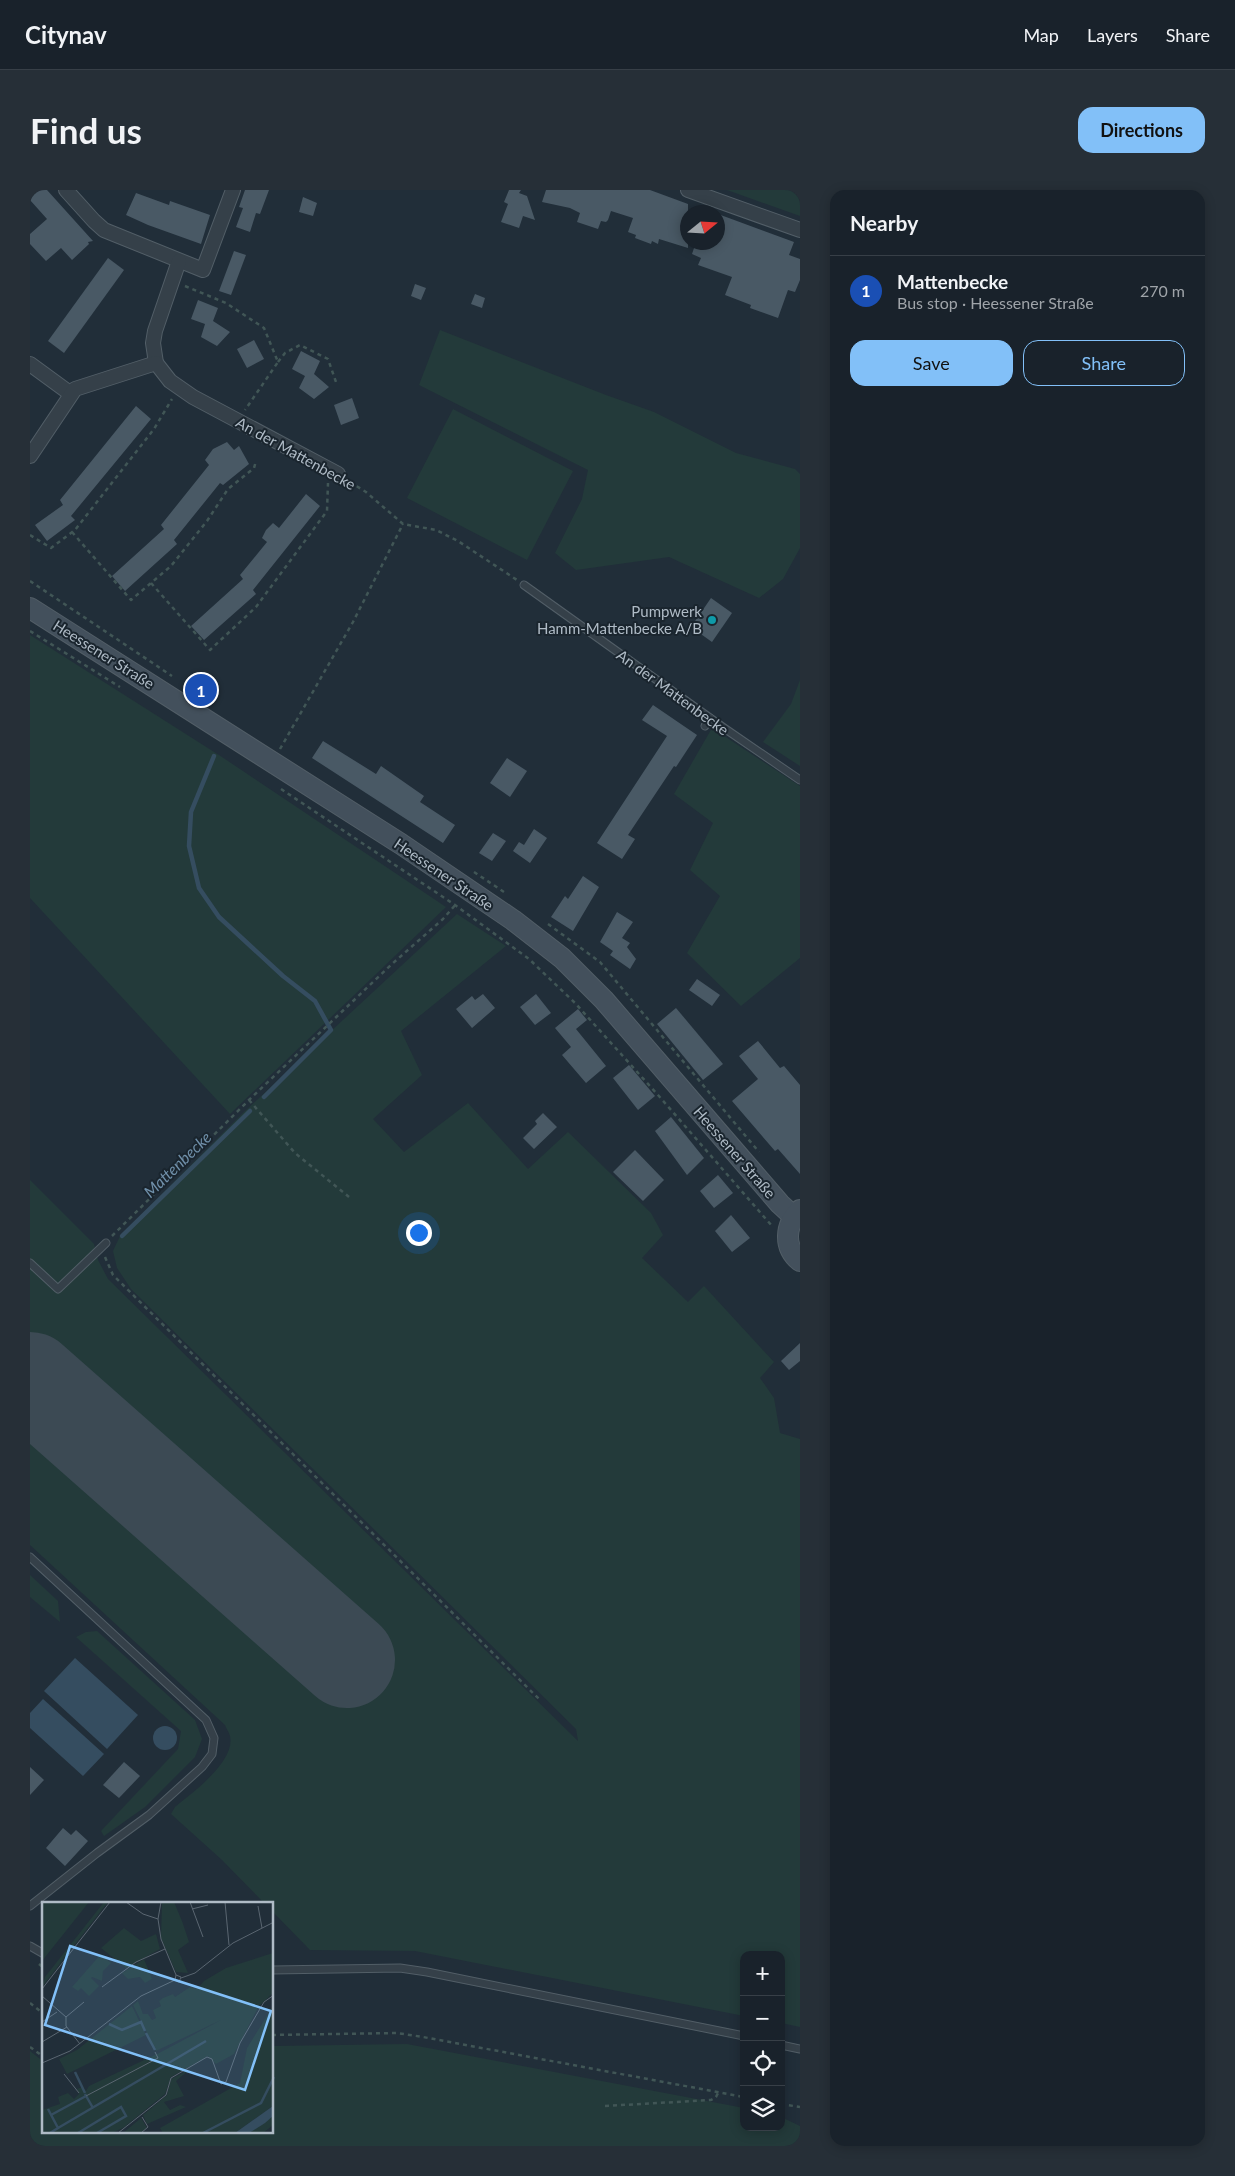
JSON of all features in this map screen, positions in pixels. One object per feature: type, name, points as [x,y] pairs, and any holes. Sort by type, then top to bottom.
[{"type":"main road","name":"Heessener Straße","points":[[30,608],[401,844],[462,898],[513,920],[562,958],[597,993],[780,1204],[797,1213],[789,1226],[787,1237],[790,1248],[800,1261]]},
{"type":"street","points":[[66,190],[104,230],[203,270],[233,190]]},
{"type":"street","points":[[688,190],[800,230]]},
{"type":"street","points":[[30,456],[75,388],[156,363],[153,343],[154,330],[179,261]]},
{"type":"street","name":"An der Mattenbecke","points":[[156,363],[162,374],[193,397],[333,472]]},
{"type":"street","points":[[30,364],[71,394]]},
{"type":"lane","name":"An der Mattenbecke","points":[[524,585],[800,780]]},
{"type":"lane","points":[[705,726],[710,718]]},
{"type":"lane","points":[[30,1263],[58,1289],[106,1243]]},
{"type":"lane","points":[[30,1557],[206,1720],[214,1738],[212,1754],[202,1767],[176,1792],[149,1815],[30,1906]]},
{"type":"lane","points":[[30,1946],[42,1953]]},
{"type":"lane","points":[[274,1970],[400,1968],[740,2035]]},
{"type":"lane","points":[[785,2046],[800,2049]]},
{"type":"path","points":[[172,281],[226,303],[264,328],[278,362]]},
{"type":"path","points":[[238,420],[284,353],[300,345],[328,359],[337,386]]},
{"type":"path","points":[[30,535],[51,548],[72,532],[154,429],[178,387]]},
{"type":"path","points":[[72,532],[131,600],[171,566],[207,521],[228,489],[254,468],[256,461]]},
{"type":"path","points":[[151,583],[210,650],[256,607],[328,511],[333,472]]},
{"type":"path","name":"An der Mattenbecke","points":[[333,472],[366,492],[403,524]]},
{"type":"path","points":[[272,762],[353,622],[403,524],[436,530],[458,541],[524,585]]},
{"type":"path","points":[[30,631],[123,689]]},
{"type":"path","points":[[274,785],[462,898],[575,1003],[658,1095],[772,1227]]},
{"type":"path","points":[[462,898],[443,919],[392,964],[249,1100],[106,1243],[105,1258],[113,1275],[539,1699]]},
{"type":"path","points":[[249,1100],[295,1153],[349,1197]]},
{"type":"path","points":[[30,2003],[42,2012]]},
{"type":"path","points":[[274,2035],[397,2033],[423,2036],[740,2096]]},
{"type":"path","points":[[30,2047],[42,2056]]},
{"type":"path","points":[[605,2106],[710,2100],[716,2098],[718,2093]]},
{"type":"path","points":[[785,2105],[800,2107]]},
{"type":"green space","points":[[727,190],[800,190],[800,216]]},
{"type":"green space","points":[[440,330],[654,412],[736,453],[795,469],[800,474],[800,548],[783,579],[759,598],[669,557],[576,570],[555,553],[582,499],[588,470],[419,385]]},
{"type":"green space","points":[[453,409],[573,471],[527,560],[407,498]]},
{"type":"green space","points":[[30,635],[222,757],[446,907],[230,1114],[30,898]]},
{"type":"green space","points":[[800,680],[800,766],[763,742],[791,704]]},
{"type":"green space","points":[[712,728],[800,786],[800,958],[741,1006],[687,953],[720,896],[690,870],[713,823],[674,794]]},
{"type":"green space","points":[[457,914],[506,946],[401,1031],[422,1075],[373,1119],[404,1152],[468,1103],[528,1169],[568,1132],[651,1213],[663,1235],[642,1258],[688,1302],[704,1286],[774,1362],[760,1378],[774,1398],[780,1433],[800,1439],[800,2027],[785,2024],[785,1951],[740,1951],[740,2015],[415,1951],[310,1950],[274,1913],[274,1902],[263,1902],[222,1860],[171,1814],[175,1807],[220,1766],[230,1746],[230,1736],[225,1725],[30,1545],[30,1180],[94,1244],[98,1260],[108,1279],[578,1741],[576,1729],[131,1289],[117,1268],[113,1251],[120,1236],[245,1111]]},
{"type":"green space","points":[[30,1575],[58,1601],[60,1622],[30,1597]]},
{"type":"green space","points":[[97,1631],[195,1720],[202,1739],[195,1757],[145,1807],[104,1836],[101,1831],[178,1749],[181,1731],[76,1637],[86,1632]]},
{"type":"green space","points":[[407,2044],[740,2107],[740,2131],[785,2131],[785,2119],[800,2126],[800,2146],[30,2146],[30,2051],[42,2060],[42,2134],[274,2134],[274,2046]]},
{"type":"water","points":[[75,1658],[138,1715],[107,1749],[44,1691]]},
{"type":"water","points":[[43,1699],[104,1754],[83,1776],[30,1728],[30,1713]]},
{"type":"water","points":[[165,1726],[174,1729],[177,1738],[174,1747],[165,1750],[156,1747],[153,1738],[156,1729]]},
{"type":"building","points":[[30,190],[47,190],[93,241],[88,242],[89,244],[72,260],[61,248],[46,261],[30,244],[30,234],[47,219],[30,200]]},
{"type":"building","points":[[245,190],[269,190],[260,214],[256,213],[250,232],[236,227],[243,208],[239,207]]},
{"type":"building","points":[[509,190],[521,190],[519,193],[527,196],[535,220],[523,216],[519,228],[501,222],[508,204],[504,202]]},
{"type":"building","points":[[546,190],[650,190],[688,205],[680,205],[680,246],[659,239],[658,244],[652,241],[651,244],[635,238],[636,235],[628,232],[633,218],[611,211],[608,220],[606,222],[601,221],[598,229],[577,222],[580,213],[570,208],[542,202]]},
{"type":"building","points":[[136,193],[169,205],[170,201],[210,215],[201,244],[126,215]]},
{"type":"building","points":[[303,197],[317,203],[313,216],[299,212]]},
{"type":"building","points":[[725,217],[794,242],[789,255],[800,259],[800,280],[795,292],[788,290],[778,318],[750,308],[751,305],[725,295],[732,277],[698,265],[701,258],[692,254],[693,250],[725,250]]},
{"type":"building","points":[[234,251],[246,255],[231,295],[219,291]]},
{"type":"building","points":[[108,258],[124,270],[64,353],[48,341]]},
{"type":"building","points":[[415,284],[426,288],[421,300],[411,296]]},
{"type":"building","points":[[475,294],[485,298],[482,308],[471,304]]},
{"type":"building","points":[[198,300],[218,308],[213,321],[230,332],[217,346],[201,337],[205,324],[191,319]]},
{"type":"building","points":[[254,340],[264,359],[247,368],[237,349]]},
{"type":"building","points":[[301,351],[320,361],[314,374],[329,387],[314,399],[299,388],[305,376],[292,369]]},
{"type":"building","points":[[352,398],[359,418],[341,425],[334,405]]},
{"type":"building","points":[[136,406],[151,419],[71,516],[75,520],[47,541],[35,525],[63,505],[60,500]]},
{"type":"building","points":[[227,442],[234,450],[239,446],[249,464],[223,485],[220,483],[174,540],[177,544],[125,591],[112,576],[164,529],[161,525],[209,465],[205,460],[213,449]]},
{"type":"building","points":[[306,494],[320,506],[253,590],[256,594],[204,640],[191,626],[243,579],[240,575],[267,542],[262,538],[266,530],[273,523],[279,528]]},
{"type":"building","name":"Pumpwerk Hamm-Mattenbecke A/B","points":[[711,598],[732,613],[712,642],[691,627]]},
{"type":"building","points":[[653,705],[697,735],[628,835],[635,839],[622,859],[597,843],[667,736],[642,720]]},
{"type":"building","points":[[323,741],[376,774],[381,766],[424,796],[420,802],[455,825],[443,843],[312,758]]},
{"type":"building","points":[[507,758],[527,771],[510,797],[490,783]]},
{"type":"building","points":[[534,829],[547,838],[530,863],[513,851],[519,842],[524,845]]},
{"type":"building","points":[[493,833],[506,841],[492,861],[479,853]]},
{"type":"building","points":[[583,876],[599,887],[573,931],[551,917],[565,896],[568,899]]},
{"type":"building","points":[[617,912],[633,922],[622,938],[630,943],[627,947],[636,959],[630,969],[610,955],[613,951],[600,942]]},
{"type":"building","points":[[697,979],[720,995],[712,1006],[689,990]]},
{"type":"building","points":[[483,994],[495,1008],[472,1028],[456,1009],[472,996],[475,1000]]},
{"type":"building","points":[[536,994],[551,1013],[535,1025],[520,1007]]},
{"type":"building","points":[[676,1008],[723,1064],[703,1080],[657,1024]]},
{"type":"building","points":[[578,1009],[587,1020],[576,1029],[606,1066],[586,1083],[562,1055],[571,1047],[555,1028]]},
{"type":"building","points":[[758,1041],[780,1068],[784,1066],[800,1085],[800,1174],[778,1149],[775,1151],[732,1101],[758,1079],[739,1056]]},
{"type":"building","points":[[629,1065],[655,1096],[638,1110],[613,1078]]},
{"type":"building","points":[[543,1113],[557,1127],[534,1149],[523,1138],[537,1124],[535,1121]]},
{"type":"building","points":[[671,1117],[704,1158],[687,1175],[655,1131]]},
{"type":"building","points":[[635,1150],[664,1180],[643,1201],[613,1172]]},
{"type":"building","points":[[718,1175],[733,1193],[714,1208],[700,1191]]},
{"type":"building","points":[[731,1215],[750,1238],[732,1252],[715,1231]]},
{"type":"building","points":[[800,1343],[800,1361],[789,1370],[781,1361]]},
{"type":"building","points":[[124,1762],[140,1776],[119,1798],[103,1785]]},
{"type":"building","points":[[30,1767],[44,1780],[30,1795]]},
{"type":"building","points":[[63,1828],[71,1835],[76,1830],[88,1841],[65,1866],[46,1848]]},
{"type":"waterway","name":"Mattenbecke","points":[[214,756],[191,812],[189,846],[199,888],[219,917],[283,976],[315,1001],[331,1030],[264,1097]]},
{"type":"waterway","name":"Mattenbecke","points":[[122,1236],[250,1111]]},
{"type":"runway","points":[[30,1380],[347,1660]]},
{"type":"place","name":"Pumpwerk Hamm-Mattenbecke A/B","points":[[712,620]]},
{"type":"place","name":"Mattenbecke","points":[[201,690]]}]
